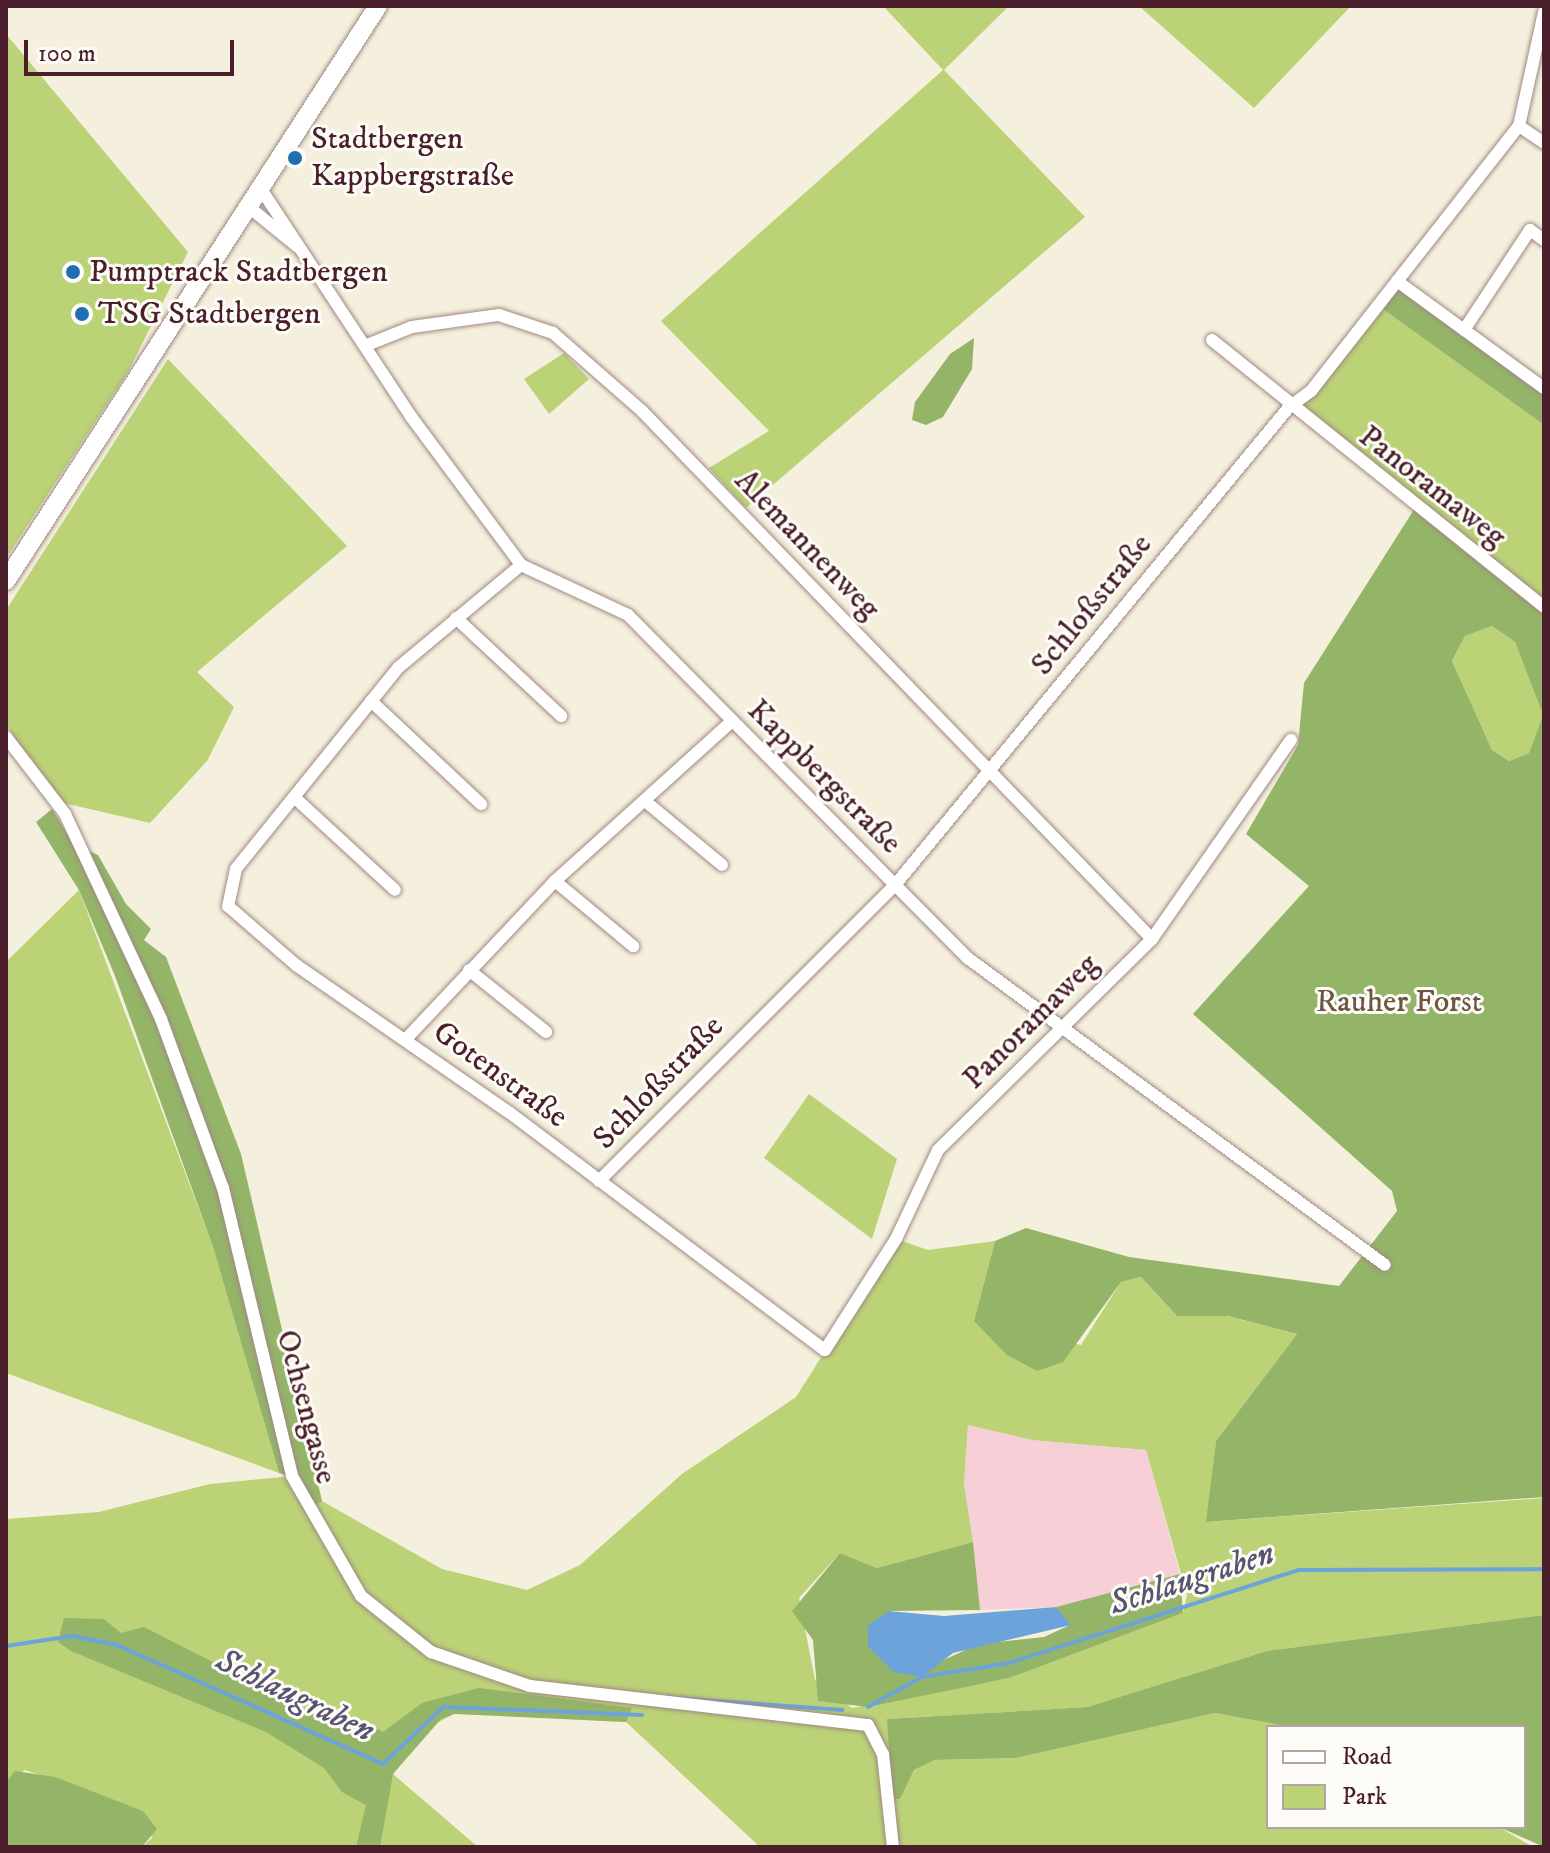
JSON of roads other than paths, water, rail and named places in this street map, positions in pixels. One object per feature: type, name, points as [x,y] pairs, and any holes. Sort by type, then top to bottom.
[{"type":"street","points":[[6,581],[378,6]]},
{"type":"street","name":"Schloßstraße","points":[[599,1181],[895,885],[1289,407],[1311,391],[1519,126],[1544,12]]},
{"type":"street","points":[[1519,126],[1544,143]]},
{"type":"street","name":"Kappbergstraße","points":[[261,189],[307,254],[425,437],[521,565],[628,615],[969,959],[1067,1025],[1385,1265]]},
{"type":"street","name":"Kappbergstraße","points":[[249,207],[307,254]]},
{"type":"street","points":[[1464,330],[1530,230],[1544,240]]},
{"type":"street","points":[[1397,281],[1544,388]]},
{"type":"street","name":"Alemannenweg","points":[[367,345],[412,327],[499,315],[553,333],[642,411],[1152,939]]},
{"type":"street","name":"Panoramaweg","points":[[1212,340],[1289,407],[1544,607]]},
{"type":"street","points":[[395,890],[294,797],[371,701],[456,618],[521,565]]},
{"type":"street","points":[[456,618],[561,716]]},
{"type":"street","points":[[371,701],[481,804]]},
{"type":"street","points":[[406,1039],[555,881],[732,721]]},
{"type":"street","name":"Ochsengasse","points":[[6,737],[73,827],[167,1033],[223,1188],[292,1476],[361,1596],[431,1652],[530,1686],[868,1725],[883,1754],[893,1847]]},
{"type":"street","name":"Panoramaweg","points":[[825,1350],[896,1239],[938,1150],[1152,939],[1291,740]]},
{"type":"street","name":"Gotenstraße","points":[[294,797],[236,869],[226,897],[296,965],[406,1039],[825,1350]]},
{"type":"street","points":[[645,801],[722,865]]},
{"type":"street","points":[[555,881],[633,946]]},
{"type":"street","points":[[469,970],[546,1032]]},
{"type":"water","points":[[1056,1607],[1071,1625],[953,1653],[922,1677],[894,1672],[868,1646],[868,1626],[888,1611],[944,1616]]},
{"type":"waterway","name":"Schlaugraben","points":[[868,1707],[922,1677],[1009,1663],[1298,1570],[1544,1569]]},
{"type":"waterway","name":"Schlaugraben","points":[[6,1646],[72,1636],[117,1645],[383,1764],[443,1707],[642,1715]]},
{"type":"waterway","name":"Schlaugraben","points":[[662,1697],[843,1710]]},
{"type":"place","name":"Stadtbergen Kappbergstraße","points":[[295,158]]},
{"type":"place","name":"Pumptrack Stadtbergen","points":[[73,272]]},
{"type":"place","name":"TSG Stadtbergen","points":[[82,314]]},
{"type":"park label","name":"Rauher Forst","points":[[1399,1002]]}]
